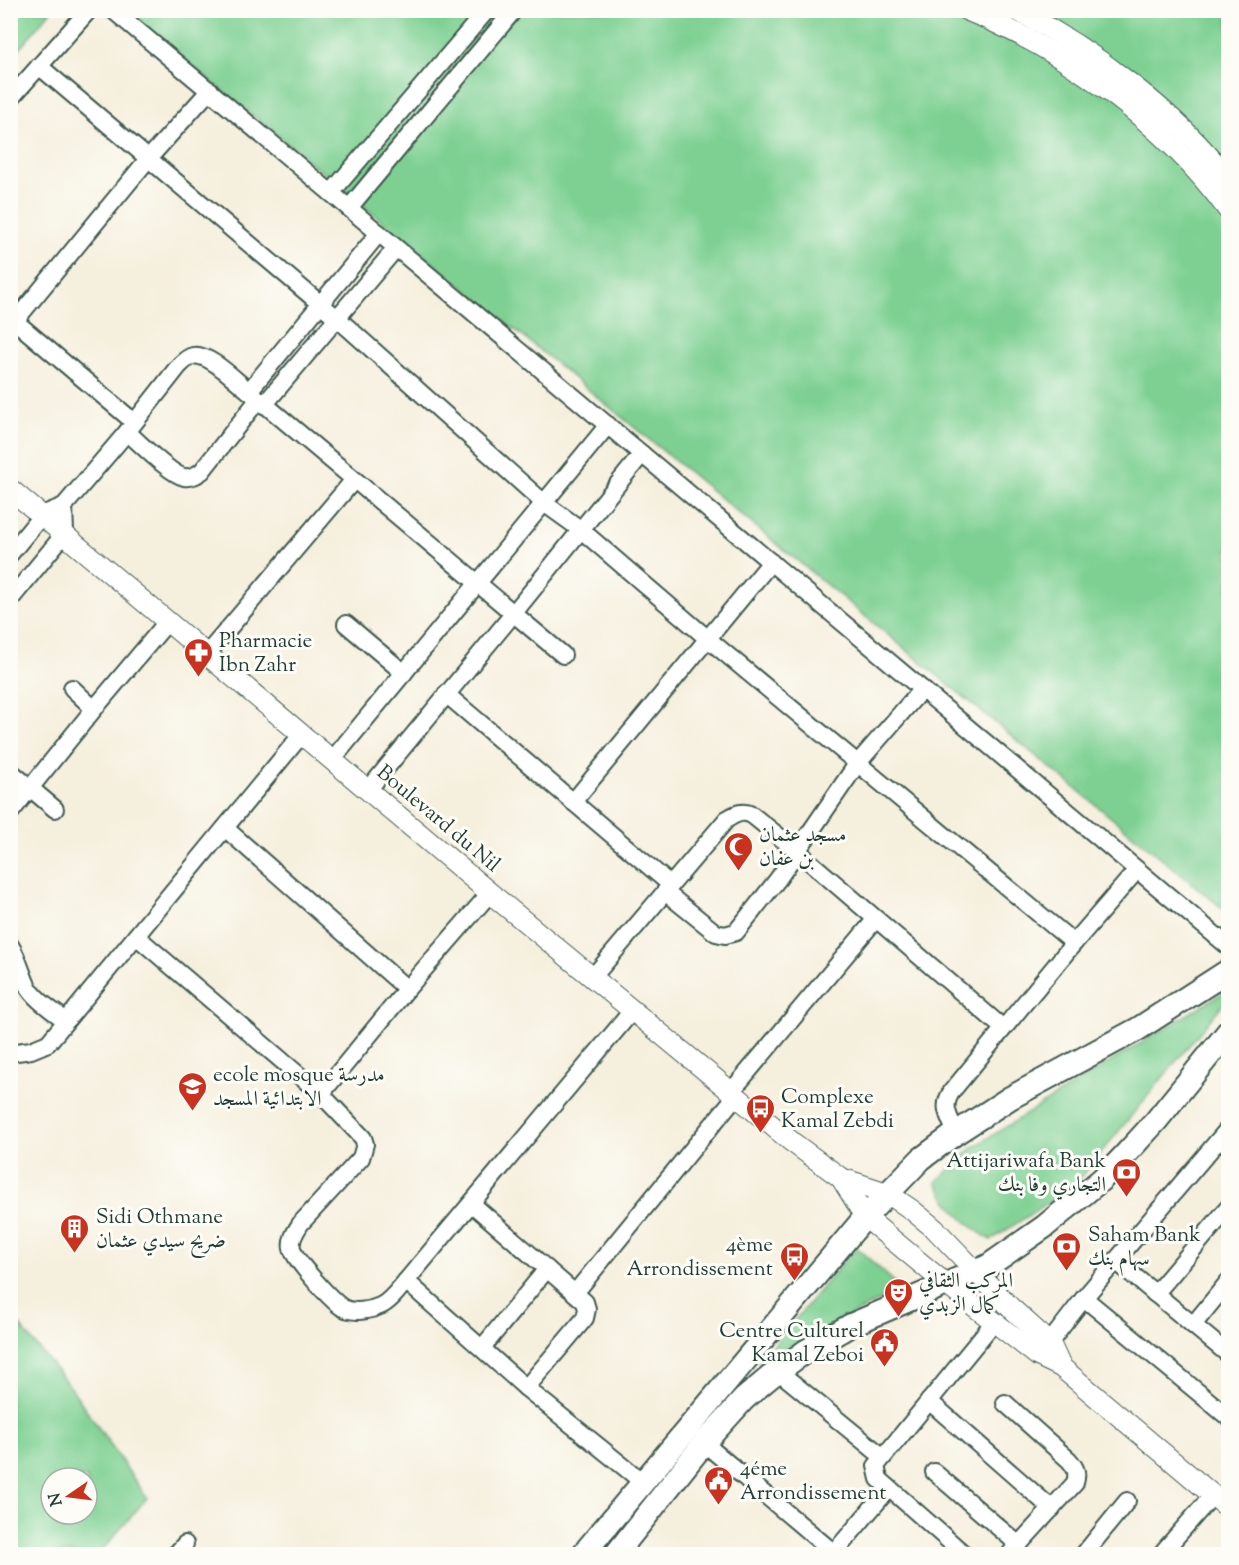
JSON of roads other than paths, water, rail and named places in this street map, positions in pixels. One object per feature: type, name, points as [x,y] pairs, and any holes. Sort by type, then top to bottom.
[{"type":"main road","points":[[583,1554],[865,1217],[921,1159],[1010,1098],[1175,1007],[1228,971]]},
{"type":"main road","points":[[616,1554],[704,1443],[744,1399],[806,1351],[851,1325],[976,1271],[1000,1258],[1044,1227],[1102,1179],[1224,1046]]},
{"type":"street","points":[[10,99],[89,10]]},
{"type":"street","points":[[113,10],[1228,946]]},
{"type":"street","points":[[331,193],[487,10]]},
{"type":"street","points":[[349,208],[514,10]]},
{"type":"street","points":[[966,10],[1035,43],[1118,99],[1158,131],[1203,178],[1228,210]]},
{"type":"street","points":[[1016,10],[1085,51],[1120,77],[1186,131],[1228,179]]},
{"type":"street","points":[[453,50],[470,63]]},
{"type":"street","points":[[39,66],[337,318],[544,503],[580,529],[857,764],[1074,943]]},
{"type":"street","points":[[210,90],[148,159],[13,319],[131,427],[172,471],[183,477],[193,477],[202,471],[257,399],[321,305],[379,233]]},
{"type":"street","points":[[257,399],[337,318],[396,248]]},
{"type":"street","points":[[10,554],[42,515],[64,506],[178,367],[192,356],[200,355],[209,359],[564,655]]},
{"type":"street","points":[[332,760],[608,425]]},
{"type":"street","points":[[368,790],[642,454]]},
{"type":"street","points":[[207,654],[353,481]]},
{"type":"street","name":"Boulevard du Nil","points":[[10,489],[733,1095],[841,1178],[887,1193],[935,1229],[1010,1307],[1044,1350]]},
{"type":"street","points":[[10,600],[65,533],[64,506]]},
{"type":"street","points":[[573,802],[771,562]]},
{"type":"street","points":[[10,813],[168,621]]},
{"type":"street","points":[[346,624],[404,673]]},
{"type":"street","points":[[72,688],[94,709]]},
{"type":"street","points":[[446,694],[573,802],[716,933],[725,935],[736,932],[778,879],[857,764],[922,688]]},
{"type":"street","points":[[10,1053],[31,1050],[48,1043],[302,734]]},
{"type":"street","points":[[10,771],[55,809]]},
{"type":"street","points":[[592,978],[727,819],[739,813],[752,815],[796,850],[1003,1028]]},
{"type":"street","points":[[225,828],[407,989]]},
{"type":"street","points":[[956,1133],[946,1109],[946,1099],[1137,870]]},
{"type":"street","points":[[321,1094],[490,893]]},
{"type":"street","points":[[575,1293],[875,920]]},
{"type":"street","points":[[136,936],[321,1094],[357,1131],[365,1144],[364,1151],[354,1166],[297,1229],[291,1246],[301,1266],[343,1308],[357,1311],[382,1306],[406,1281],[632,1011]]},
{"type":"street","points":[[10,945],[17,956],[27,985],[34,995],[65,1020]]},
{"type":"street","points":[[1161,1554],[1221,1502],[1061,1367],[1044,1350],[1084,1298],[1228,1129]]},
{"type":"street","name":"Boulevard du Nil","points":[[841,1178],[865,1217],[994,1322],[1044,1350]]},
{"type":"street","points":[[472,1204],[585,1302],[587,1309],[585,1318],[526,1388]]},
{"type":"street","points":[[1155,1294],[1228,1208]]},
{"type":"street","points":[[1116,1261],[1228,1354]]},
{"type":"street","points":[[482,1348],[547,1269]]},
{"type":"street","points":[[406,1281],[526,1388],[644,1483]]},
{"type":"street","points":[[1193,1325],[1228,1282]]},
{"type":"street","points":[[1084,1298],[1228,1417]]},
{"type":"street","points":[[963,1554],[884,1484],[876,1466],[994,1322]]},
{"type":"street","points":[[778,1371],[883,1457]]},
{"type":"street","points":[[929,1401],[1052,1509]]},
{"type":"street","points":[[934,1472],[1014,1550],[1075,1483],[1077,1475],[1075,1467],[1005,1403]]},
{"type":"street","points":[[704,1443],[834,1554],[884,1484]]},
{"type":"street","points":[[1084,1554],[1127,1501]]},
{"type":"place","name":"Pharmacie Ibn Zahr","points":[[198,678]]},
{"type":"place","name":"مسجد عثمان بن عفان","points":[[738,872]]},
{"type":"place","name":"ecole mosque مدرسة الابتدائية المسجد","points":[[192,1112]]},
{"type":"place","name":"Complexe Kamal Zebdi","points":[[760,1134]]},
{"type":"place","name":"Attijariwafa Bank التجاري وفا بنك","points":[[1127,1198]]},
{"type":"place","name":"Sidi Othmane ضريح سيدي عثمان","points":[[75,1254]]},
{"type":"place","name":"Saham Bank سهام بنك","points":[[1067,1272]]},
{"type":"place","name":"4ème Arrondissement","points":[[794,1282]]},
{"type":"place","name":"المركب الثقافي كمال الزبدي","points":[[898,1318]]},
{"type":"place","name":"Centre Culturel Kamal Zeboi","points":[[885,1368]]},
{"type":"place","name":"4éme Arrondissement","points":[[719,1506]]}]
